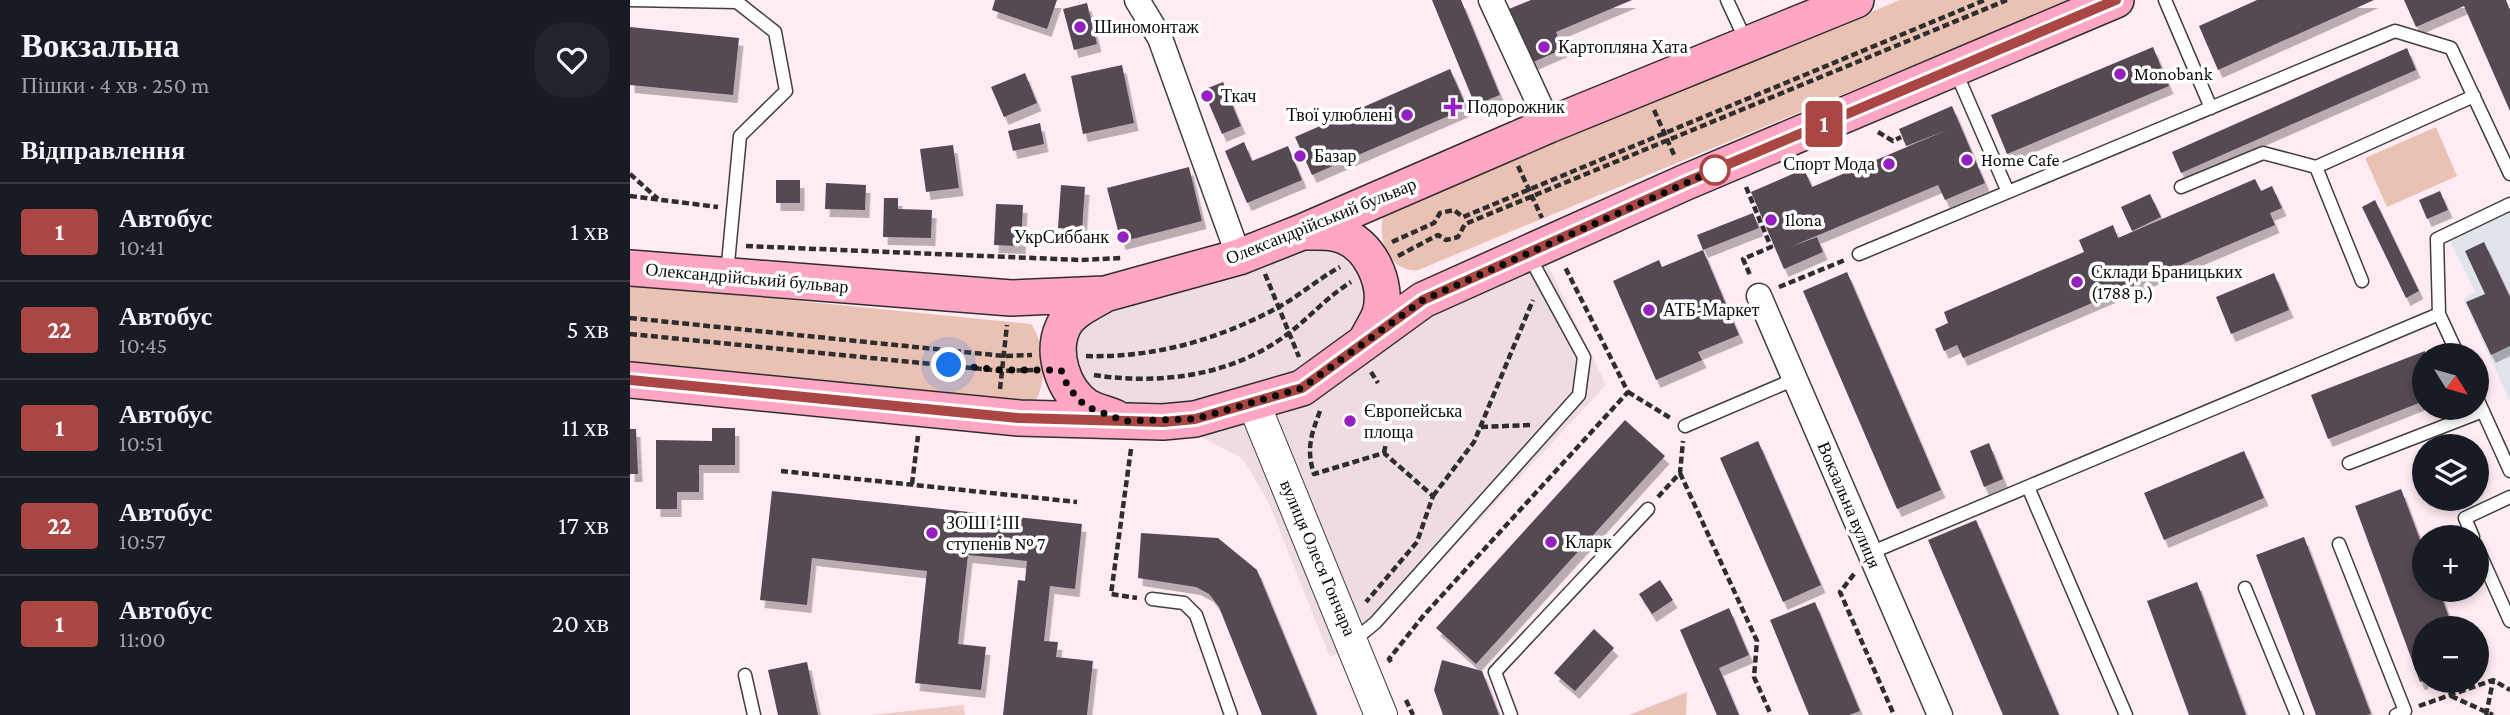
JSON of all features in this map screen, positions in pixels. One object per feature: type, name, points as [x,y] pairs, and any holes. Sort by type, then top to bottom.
[{"type":"main road","name":"Олександрійський бульвар","points":[[630,268],[728,261],[1011,298],[1105,294],[1247,253],[1302,232],[1549,125],[1856,0]]},
{"type":"main road","points":[[630,380],[1019,418],[1127,434],[1195,419],[1253,402],[1320,398],[1371,362],[1423,300],[1534,264],[1955,69],[2116,0]]},
{"type":"main road","points":[[1302,232],[1336,233],[1354,240],[1370,261],[1382,292],[1371,362]]},
{"type":"main road","points":[[1105,294],[1077,310],[1063,327],[1060,362],[1068,387],[1085,406],[1127,434]]},
{"type":"street","points":[[1137,0],[1160,38],[1247,253]]},
{"type":"street","points":[[1492,0],[1549,125]]},
{"type":"street","name":"Вокзальна вулиця","points":[[1759,296],[1940,715]]},
{"type":"street","name":"вулиця Олеся Гончара","points":[[1253,402],[1381,715]]},
{"type":"lane","points":[[630,0],[737,2],[775,32],[786,91],[740,136],[728,261]]},
{"type":"lane","points":[[1727,0],[1747,43]]},
{"type":"lane","points":[[2165,0],[2211,108]]},
{"type":"lane","points":[[1859,254],[2395,31],[2451,48],[2510,174]]},
{"type":"lane","points":[[1955,69],[2008,192]]},
{"type":"lane","points":[[2181,187],[2263,152],[2316,167],[2473,96]]},
{"type":"lane","points":[[2316,167],[2362,281]]},
{"type":"lane","points":[[2453,343],[2439,313],[2437,239],[2510,204]]},
{"type":"lane","points":[[1353,641],[1375,623],[1579,395],[1584,357],[1534,264]]},
{"type":"lane","points":[[1870,553],[2439,313]]},
{"type":"lane","points":[[1685,426],[1795,379]]},
{"type":"lane","points":[[2349,463],[2460,420]]},
{"type":"lane","points":[[2487,420],[2510,471]]},
{"type":"lane","points":[[2028,487],[2126,715]]},
{"type":"lane","points":[[2468,525],[2465,518],[2510,498]]},
{"type":"lane","points":[[1511,715],[1495,673],[1648,509]]},
{"type":"lane","points":[[2339,544],[2401,713]]},
{"type":"lane","points":[[2489,574],[2510,621]]},
{"type":"lane","points":[[2245,588],[2297,715]]},
{"type":"lane","points":[[1152,599],[1184,603],[1196,615],[1231,715]]},
{"type":"lane","points":[[745,675],[754,715]]},
{"type":"path","points":[[630,318],[1004,355],[1060,362],[1138,380],[1171,379],[1232,363],[1266,349],[1289,333],[1370,261],[1434,223],[1443,212],[1454,210],[1463,217],[1985,0]]},
{"type":"path","points":[[630,334],[1002,370],[1157,351],[1200,342],[1279,307],[1323,277],[1438,235],[1446,240],[1458,237],[1465,224],[2007,0]]},
{"type":"path","points":[[1654,109],[1677,162]]},
{"type":"path","points":[[1877,132],[1893,141],[1901,137]]},
{"type":"path","points":[[1515,159],[1542,218]]},
{"type":"path","points":[[630,174],[659,200]]},
{"type":"path","points":[[1746,187],[1771,247],[1744,259],[1759,296],[1859,254]]},
{"type":"path","points":[[630,196],[733,209]]},
{"type":"path","points":[[1247,253],[1279,307],[1320,398],[1308,455],[1314,474],[1384,453]]},
{"type":"path","points":[[728,261],[1136,258]]},
{"type":"path","points":[[1366,602],[1417,542],[1433,496],[1467,452],[1481,427],[1531,308],[1534,264],[1563,264]]},
{"type":"path","points":[[1371,362],[1378,383]]},
{"type":"path","points":[[1628,392],[1685,426],[1680,473],[1757,642],[1754,677],[1771,715]]},
{"type":"path","points":[[1481,427],[1555,424]]},
{"type":"path","points":[[912,484],[919,429]]},
{"type":"path","points":[[1127,434],[1111,594],[1152,599]]},
{"type":"path","points":[[1384,453],[1386,443]]},
{"type":"path","points":[[1384,453],[1433,496]]},
{"type":"path","points":[[781,471],[1077,502]]},
{"type":"path","points":[[1648,509],[1680,473]]},
{"type":"path","points":[[1870,553],[1840,592],[1894,715]]},
{"type":"path","points":[[2401,713],[2493,680]]},
{"type":"path","points":[[2493,680],[2510,690]]},
{"type":"path","points":[[2486,713],[2493,680]]},
{"type":"path","points":[[2451,695],[2493,715]]},
{"type":"shaded area","points":[[1900,0],[2071,0],[1418,270],[1408,270],[1400,266],[1388,254],[1382,226],[1383,217],[1391,211]]},
{"type":"shaded area","points":[[2436,127],[2457,176],[2387,207],[2365,158]]},
{"type":"shaded area","name":"Європейська площа","points":[[1338,204],[1390,304],[1544,257],[1606,385],[1369,638],[1330,657],[1268,501],[1242,458],[1189,431],[1051,391],[1047,312],[1067,283],[1212,254]]},
{"type":"shaded area","points":[[2510,212],[2510,401],[2489,355],[2489,343],[2483,343],[2463,299],[2475,292],[2450,241]]},
{"type":"shaded area","points":[[630,284],[1031,324],[1042,353],[1041,386],[1033,405],[630,369]]},
{"type":"shaded area","points":[[1687,692],[1686,715],[1629,715]]},
{"type":"shaded area","points":[[964,705],[965,715],[872,715]]},
{"type":"building","points":[[995,0],[1057,0],[1047,29],[992,10]]},
{"type":"building","points":[[1432,0],[1461,0],[1500,95],[1475,105]]},
{"type":"building","points":[[1531,0],[1632,0],[1556,32],[1563,49],[1531,63],[1509,9]]},
{"type":"building","points":[[2257,0],[2374,0],[2218,70],[2199,26]]},
{"type":"building","points":[[2404,0],[2506,0],[2510,10],[2510,111],[2464,6],[2416,27]]},
{"type":"building","name":"Шиномонтаж","points":[[1087,3],[1097,44],[1074,50],[1063,9]]},
{"type":"building","points":[[630,27],[739,38],[733,95],[630,85]]},
{"type":"building","points":[[2153,47],[2169,86],[2007,154],[1991,115]]},
{"type":"building","points":[[2407,48],[2416,70],[2181,173],[2172,152]]},
{"type":"building","points":[[1122,65],[1134,123],[1083,134],[1071,76]]},
{"type":"building","points":[[1450,69],[1467,108],[1312,175],[1295,137]]},
{"type":"building","points":[[1025,73],[1037,103],[1004,117],[991,87]]},
{"type":"building","points":[[1223,82],[1241,126],[1222,134],[1203,90]]},
{"type":"building","points":[[1952,106],[1985,183],[1945,200],[1938,185],[1790,247],[1817,237],[1823,252],[1784,269],[1751,192],[1804,169],[1812,187],[1947,130],[1906,146],[1899,129]]},
{"type":"building","points":[[1040,123],[1044,144],[1013,151],[1008,131]]},
{"type":"building","points":[[1244,142],[1252,161],[1288,146],[1302,180],[1247,203],[1225,151]]},
{"type":"building","points":[[953,145],[959,188],[926,192],[920,149]]},
{"type":"building","points":[[1189,167],[1202,221],[1121,242],[1107,188]]},
{"type":"building","name":"Склади Браницьких (1788 р.)","points":[[2255,179],[2261,191],[2272,186],[2282,208],[2270,213],[2275,225],[1963,358],[1957,345],[1944,351],[1935,329],[1948,323],[1944,312],[2084,252],[2079,240],[2113,225],[2118,238]]},
{"type":"building","points":[[776,180],[800,180],[800,203],[776,203]]},
{"type":"building","points":[[826,183],[866,185],[865,210],[825,209]]},
{"type":"building","points":[[1061,185],[1085,187],[1082,230],[1058,228]]},
{"type":"building","points":[[2440,191],[2448,210],[2427,219],[2419,200]]},
{"type":"building","points":[[2150,194],[2161,217],[2132,231],[2121,207]]},
{"type":"building","points":[[884,198],[898,198],[898,209],[932,210],[931,238],[883,237]]},
{"type":"building","points":[[2375,200],[2419,291],[2406,298],[2362,207]]},
{"type":"building","points":[[996,204],[1023,205],[1021,246],[994,245]]},
{"type":"building","points":[[1753,213],[1759,228],[1703,250],[1697,235]]},
{"type":"building","points":[[2484,242],[2510,297],[2510,346],[2491,355],[2489,343],[2485,343],[2466,302],[2485,294],[2465,251]]},
{"type":"building","points":[[1703,250],[1739,335],[1698,352],[1702,360],[1656,380],[1613,281],[1659,260],[1662,267]]},
{"type":"building","points":[[1847,272],[1941,490],[1897,509],[1803,291]]},
{"type":"building","points":[[2274,273],[2289,310],[2231,334],[2216,297]]},
{"type":"building","points":[[2412,356],[2412,406],[2328,439],[2311,395]]},
{"type":"building","name":"Кларк","points":[[1625,420],[1665,456],[1476,664],[1436,628]]},
{"type":"building","points":[[712,428],[735,428],[735,465],[699,465],[699,492],[677,492],[677,509],[656,509],[656,440],[712,441]]},
{"type":"building","points":[[630,429],[636,429],[638,474],[630,474]]},
{"type":"building","points":[[1758,441],[1821,585],[1783,602],[1720,458]]},
{"type":"building","points":[[1989,443],[2003,479],[1984,487],[1970,451]]},
{"type":"building","points":[[2244,451],[2264,498],[2164,540],[2144,493]]},
{"type":"building","points":[[2401,489],[2415,525],[2412,525],[2412,602],[2443,602],[2449,616],[2412,616],[2412,660],[2355,506]]},
{"type":"building","points":[[772,491],[1082,524],[1075,589],[1050,586],[1044,641],[1058,642],[1056,657],[1093,661],[1087,715],[1003,715],[1018,580],[1025,581],[1027,561],[968,555],[958,644],[986,647],[981,690],[915,683],[927,571],[812,558],[807,605],[760,600]]},
{"type":"building","points":[[1976,520],[2059,715],[2003,715],[1928,540]]},
{"type":"building","points":[[1141,533],[1218,538],[1257,570],[1317,715],[1262,715],[1219,607],[1209,594],[1196,587],[1138,578]]},
{"type":"building","points":[[2304,537],[2371,714],[2316,715],[2256,555]]},
{"type":"building","points":[[1660,580],[1673,600],[1652,614],[1639,594]]},
{"type":"building","points":[[2197,582],[2246,715],[2189,715],[2147,601]]},
{"type":"building","points":[[1815,602],[1860,711],[1849,715],[1809,715],[1770,620]]},
{"type":"building","points":[[1729,608],[1749,655],[1719,668],[1739,715],[1717,715],[1680,630]]},
{"type":"building","points":[[1594,629],[1614,648],[1575,691],[1554,673]]},
{"type":"building","points":[[1442,660],[1482,671],[1499,715],[1443,715],[1434,690]]},
{"type":"building","points":[[807,662],[818,715],[778,715],[768,670]]},
{"type":"bus line","name":"1","points":[[630,380],[1019,418],[1163,422],[1195,419],[1302,388],[1423,300],[1686,182],[2116,0]]},
{"type":"place","name":"Шиномонтаж","points":[[1080,27]]},
{"type":"place","name":"Картопляна Хата","points":[[1544,47]]},
{"type":"place","name":"Monobank","points":[[2120,74]]},
{"type":"place","name":"Ткач","points":[[1207,96]]},
{"type":"place","name":"Подорожник","points":[[1453,107]]},
{"type":"place","name":"Твої улюблені","points":[[1407,115]]},
{"type":"place","name":"Базар","points":[[1300,156]]},
{"type":"place","name":"Home Cafe","points":[[1967,160]]},
{"type":"place","name":"Спорт Мода","points":[[1889,164]]},
{"type":"place","name":"Ilona","points":[[1771,220]]},
{"type":"place","name":"УкрСиббанк","points":[[1123,237]]},
{"type":"place","name":"Склади Браницьких (1788 р.)","points":[[2077,282]]},
{"type":"place","name":"АТБ-Маркет","points":[[1649,310]]},
{"type":"place","name":"Європейська площа","points":[[1350,421]]},
{"type":"place","name":"ЗОШ І-ІІІ ступенів № 7","points":[[932,533]]},
{"type":"place","name":"Кларк","points":[[1551,542]]},
{"type":"route","points":[[949,365],[1002,370],[1061,370],[1068,387],[1085,406],[1124,421],[1195,419],[1302,388],[1423,300],[1715,170]]}]
